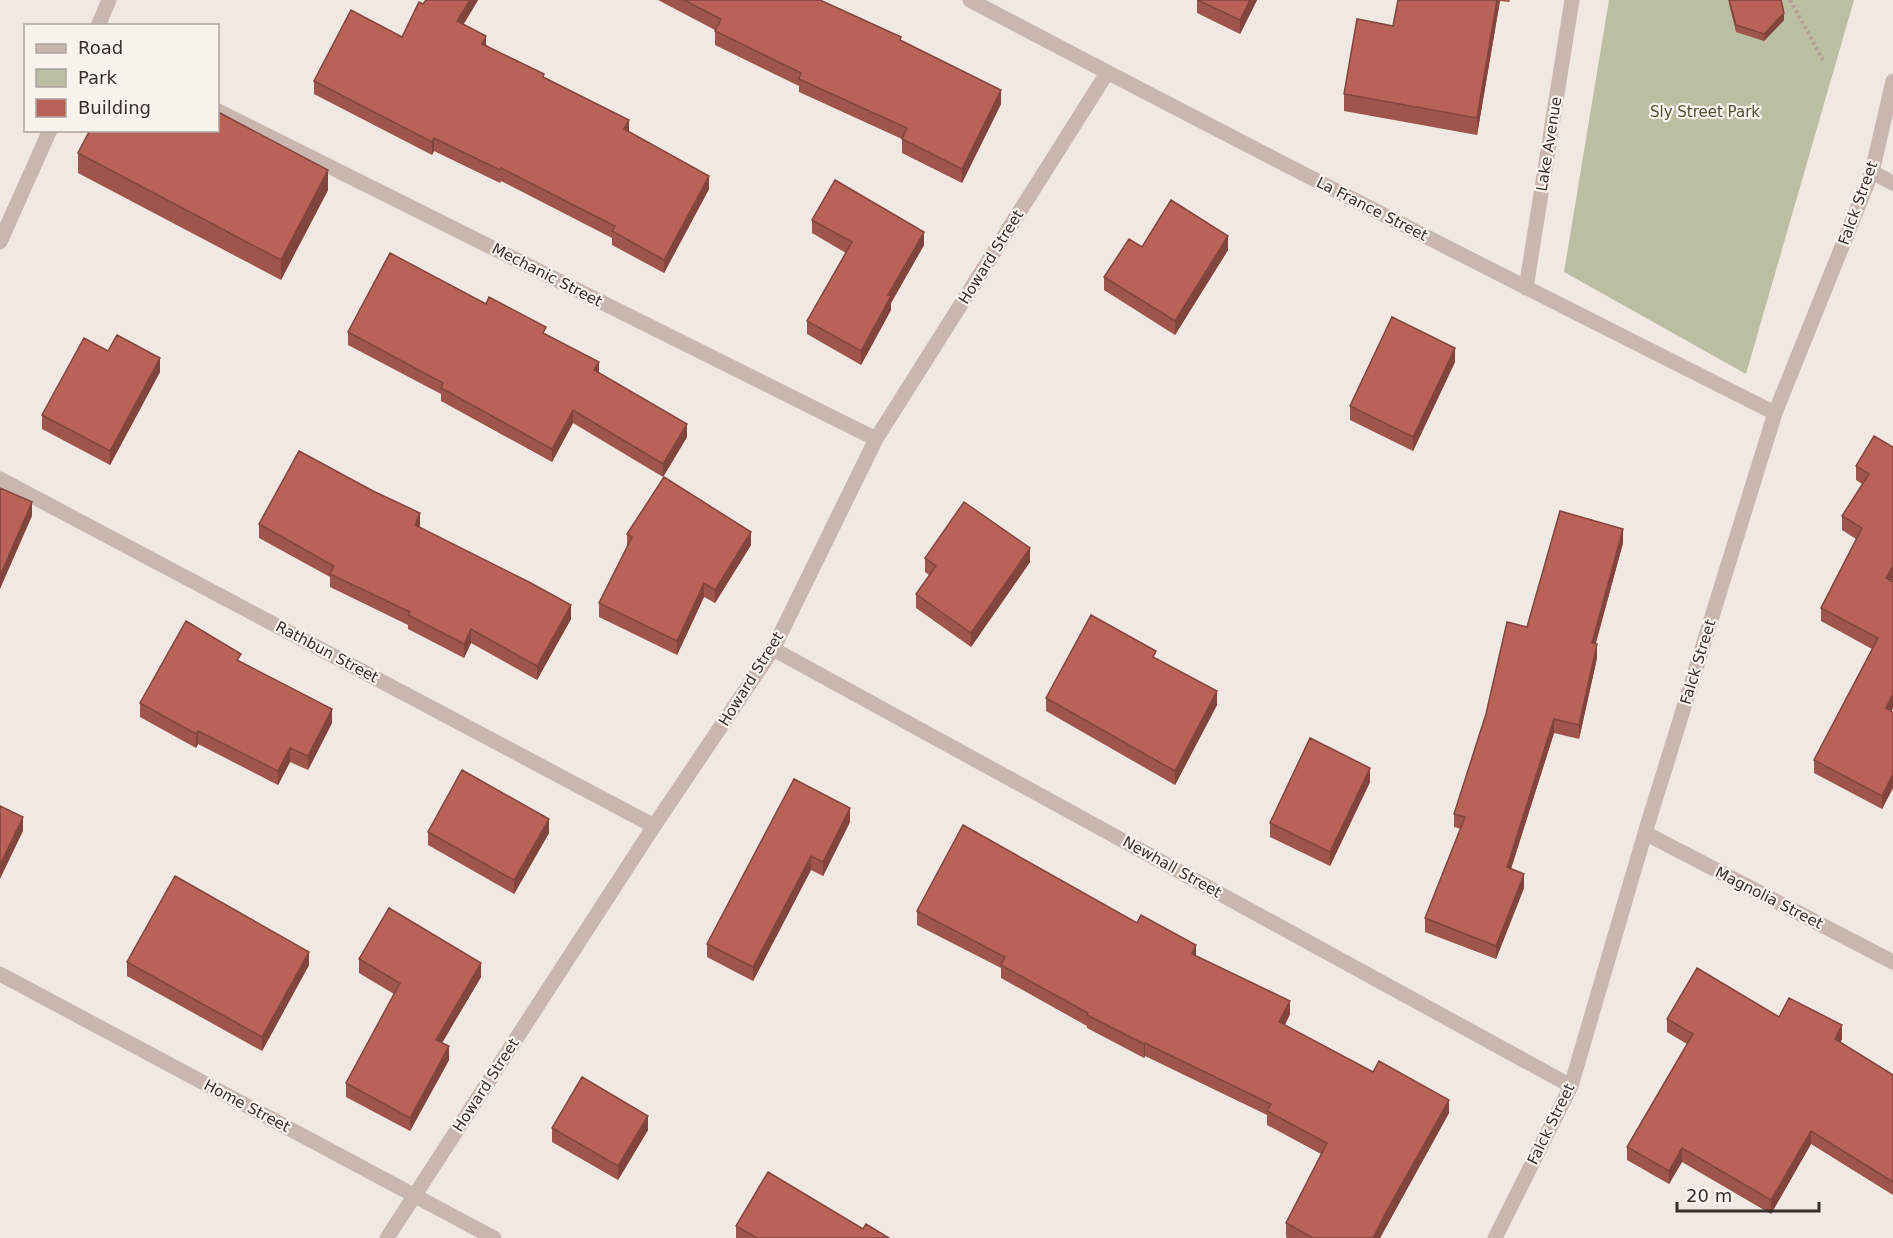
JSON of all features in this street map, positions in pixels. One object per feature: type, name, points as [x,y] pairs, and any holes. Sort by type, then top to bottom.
[{"type":"street","points":[[99,24],[110,0]]},
{"type":"street","name":"La France Street","points":[[970,0],[1107,73],[1526,288],[1775,413]]},
{"type":"street","name":"Lake Avenue","points":[[1526,288],[1572,0]]},
{"type":"street","name":"Howard Street","points":[[387,1238],[654,826],[773,649],[876,439],[1107,73]]},
{"type":"street","name":"Falck Street","points":[[1495,1238],[1571,1086],[1645,833],[1775,413],[1872,172],[1893,81]]},
{"type":"street","name":"Mechanic Street","points":[[219,111],[876,439]]},
{"type":"street","points":[[0,242],[49,132]]},
{"type":"street","points":[[1872,172],[1893,183]]},
{"type":"street","name":"Rathbun Street","points":[[0,479],[654,826]]},
{"type":"street","name":"Newhall Street","points":[[773,649],[1571,1086]]},
{"type":"street","name":"Magnolia Street","points":[[1645,833],[1893,962]]},
{"type":"street","name":"Home Street","points":[[0,974],[494,1238]]},
{"type":"path","points":[[1790,0],[1823,60]]},
{"type":"green space","name":"Sly Street Park","points":[[1609,0],[1854,0],[1746,374],[1564,272]]},
{"type":"building","points":[[426,0],[470,0],[457,21],[486,36],[482,44],[544,74],[543,77],[629,120],[624,129],[709,176],[664,260],[612,231],[615,226],[501,168],[500,170],[434,138],[432,142],[314,81],[351,10],[402,37],[419,2],[423,4]]},
{"type":"building","points":[[684,0],[820,0],[901,37],[900,40],[1001,90],[962,169],[902,139],[907,128],[799,79],[801,73],[715,31],[721,19]]},
{"type":"building","points":[[1198,0],[1250,0],[1240,20]]},
{"type":"building","points":[[1398,0],[1497,0],[1477,118],[1344,94],[1357,19],[1393,26]]},
{"type":"building","points":[[1729,0],[1781,0],[1784,13],[1764,34],[1736,25]]},
{"type":"building","points":[[219,113],[328,170],[281,260],[78,153],[89,132],[219,132]]},
{"type":"building","points":[[835,180],[924,232],[888,295],[891,296],[861,351],[807,321],[852,242],[812,220]]},
{"type":"building","points":[[1171,200],[1228,236],[1175,321],[1104,277],[1129,239],[1142,247]]},
{"type":"building","points":[[390,253],[486,304],[489,297],[546,327],[543,333],[599,362],[594,370],[687,424],[663,464],[573,410],[552,449],[441,388],[443,383],[348,332]]},
{"type":"building","points":[[1392,317],[1455,348],[1413,437],[1350,406]]},
{"type":"building","points":[[117,335],[160,358],[110,451],[42,415],[84,338],[108,351]]},
{"type":"building","points":[[1874,436],[1893,447],[1893,566],[1886,578],[1893,582],[1893,694],[1886,708],[1893,712],[1893,774],[1882,796],[1814,760],[1878,638],[1821,608],[1862,528],[1842,516],[1869,474],[1856,466]]},
{"type":"building","points":[[299,451],[373,491],[420,513],[415,525],[571,605],[537,666],[471,629],[464,644],[408,615],[410,612],[330,574],[334,566],[259,524]]},
{"type":"building","points":[[664,477],[751,532],[715,590],[704,583],[677,641],[599,603],[632,537],[627,534]]},
{"type":"building","points":[[0,488],[32,502],[0,576]]},
{"type":"building","points":[[964,502],[1030,548],[971,633],[916,594],[936,566],[925,558]]},
{"type":"building","points":[[1560,511],[1623,529],[1592,643],[1597,644],[1579,725],[1554,719],[1507,867],[1524,874],[1496,946],[1425,918],[1465,817],[1454,814],[1486,714],[1507,622],[1527,627]]},
{"type":"building","points":[[1091,615],[1156,651],[1153,657],[1217,691],[1175,771],[1046,698]]},
{"type":"building","points":[[186,621],[241,654],[237,660],[332,709],[308,756],[290,748],[278,771],[198,731],[196,734],[140,703]]},
{"type":"building","points":[[1310,738],[1370,768],[1330,852],[1270,823]]},
{"type":"building","points":[[462,770],[549,819],[514,880],[428,832]]},
{"type":"building","points":[[794,779],[850,808],[823,862],[811,856],[753,967],[707,944]]},
{"type":"building","points":[[0,806],[23,817],[0,865]]},
{"type":"building","points":[[963,825],[1137,923],[1141,915],[1196,945],[1192,954],[1290,1001],[1279,1022],[1373,1072],[1379,1061],[1449,1100],[1373,1238],[1313,1238],[1286,1223],[1327,1143],[1267,1111],[1271,1104],[1087,1015],[1088,1013],[1001,965],[1005,957],[917,911]]},
{"type":"building","points":[[175,876],[309,952],[262,1037],[127,962]]},
{"type":"building","points":[[389,908],[481,963],[436,1040],[449,1046],[410,1118],[346,1083],[400,983],[359,959]]},
{"type":"building","points":[[1697,968],[1779,1017],[1789,998],[1842,1025],[1835,1039],[1893,1075],[1893,1182],[1811,1131],[1771,1200],[1682,1148],[1669,1171],[1627,1147],[1693,1034],[1667,1019]]},
{"type":"building","points":[[582,1077],[648,1116],[618,1166],[552,1128]]},
{"type":"building","points":[[768,1172],[863,1229],[866,1224],[889,1238],[757,1238],[736,1226]]}]
